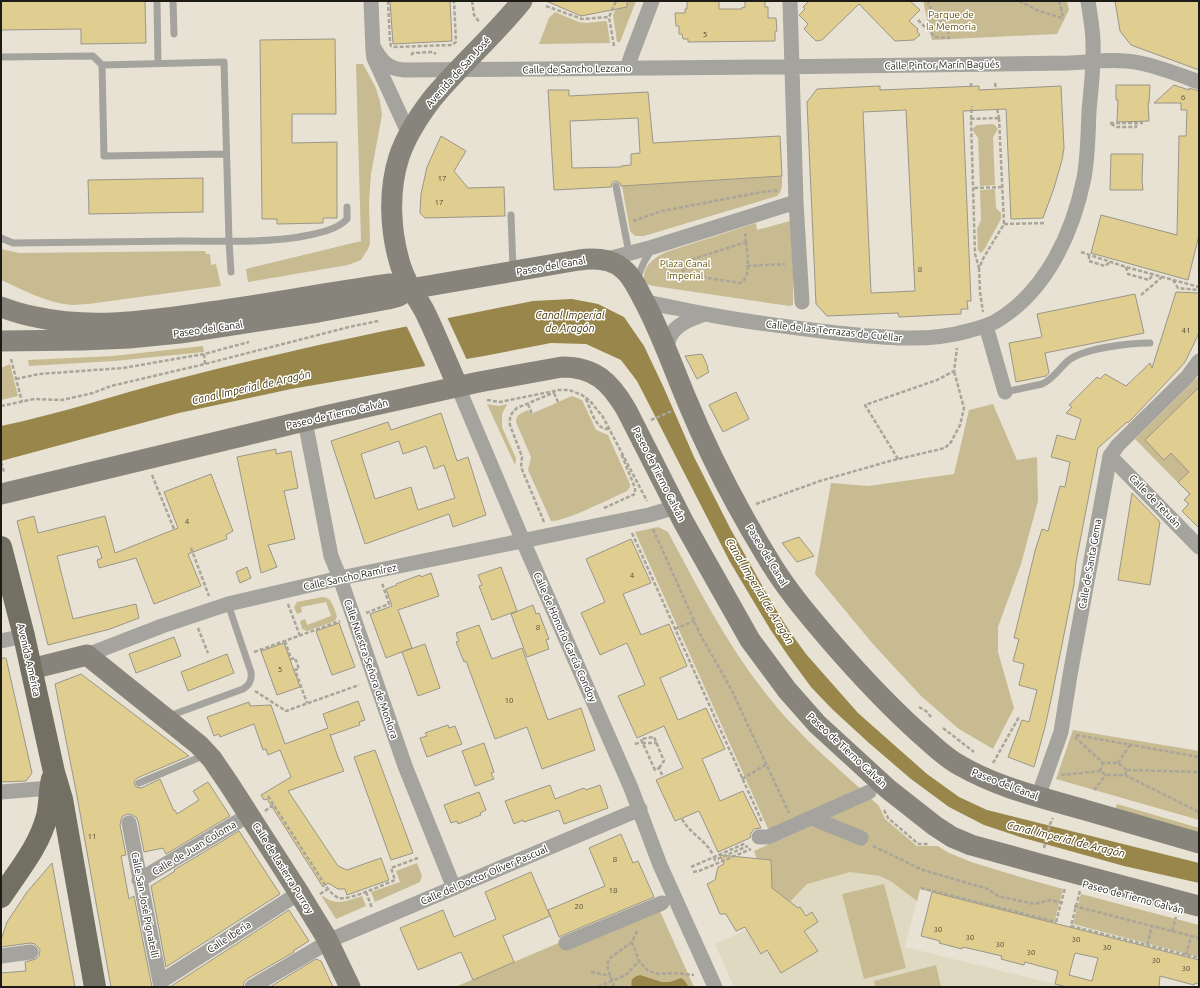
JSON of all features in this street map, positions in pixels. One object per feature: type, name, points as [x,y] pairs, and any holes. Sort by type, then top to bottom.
[{"type":"main road","name":"Avenida de San José","points":[[410,289],[402,272],[392,214],[392,194],[399,156],[409,134],[431,100],[522,1]]},
{"type":"main road","name":"Paseo del Canal","points":[[6,348],[83,340],[180,334],[388,300],[399,296],[410,289],[589,259],[613,262],[624,270],[640,293],[667,350],[688,404],[719,472],[767,558],[786,586],[814,622],[886,702],[949,760],[989,780],[1038,797],[1199,843]]},
{"type":"main road","name":"Paseo del Canal","points":[[1,307],[36,317],[60,321],[100,323],[189,315],[383,285],[396,285],[410,289]]},
{"type":"main road","name":"Calle de Honorio García Condoy","points":[[410,289],[425,313],[455,379]]},
{"type":"main road","name":"Paseo de Tierno Galván","points":[[1,494],[305,421],[455,379],[479,382],[562,367],[588,370],[600,377],[613,390],[626,409],[676,507],[750,640],[787,690],[817,724],[888,789],[935,826],[970,845],[1199,906]]},
{"type":"main road","name":"Avenida América","points":[[1,547],[24,636],[52,780],[62,799],[95,987]]},
{"type":"main road","name":"Calle Sancho Ramírez","points":[[31,669],[87,655]]},
{"type":"main road","name":"Calle de Lasierra Purroy","points":[[87,655],[193,740],[219,769],[249,815],[308,895],[328,942],[350,987]]},
{"type":"main road","points":[[1,897],[30,854],[41,833],[48,815],[52,780]]},
{"type":"main road","points":[[30,854],[40,849],[55,847],[59,848],[66,853],[74,868]]},
{"type":"street","points":[[372,1],[374,58],[409,134]]},
{"type":"street","points":[[627,68],[652,1]]},
{"type":"street","points":[[790,1],[796,202],[802,302]]},
{"type":"street","name":"Calle de las Terrazas de Cuéllar","points":[[640,293],[704,314],[800,329],[874,337],[935,337],[956,334],[986,326],[997,321],[1025,299],[1033,289],[1058,252],[1076,211],[1084,176],[1093,62],[1093,37],[1088,1]]},
{"type":"street","name":"Calle de Sancho Lezcano","points":[[373,46],[382,60],[391,68],[404,70],[792,67]]},
{"type":"street","name":"Calle Pintor Marín Bagüés","points":[[792,67],[1117,61],[1139,63],[1199,82]]},
{"type":"street","points":[[604,260],[653,247],[796,202]]},
{"type":"street","points":[[667,350],[668,340],[678,326],[704,314]]},
{"type":"street","points":[[986,326],[1005,392]]},
{"type":"street","name":"Calle de Santa Gema","points":[[1038,797],[1061,732],[1110,456],[1118,445],[1188,376],[1199,361]]},
{"type":"street","name":"Calle de Honorio García Condoy","points":[[455,379],[523,541],[640,809],[660,865],[716,987]]},
{"type":"street","name":"Calle Nuestra Señora de Monlora","points":[[305,421],[331,556],[405,766],[454,888]]},
{"type":"street","name":"Calle de Tetuán","points":[[1110,456],[1199,547]]},
{"type":"street","name":"Calle Sancho Ramírez","points":[[87,655],[162,626],[228,604],[340,578],[649,515],[676,507]]},
{"type":"street","points":[[1,641],[24,636]]},
{"type":"street","points":[[1,792],[52,780]]},
{"type":"street","points":[[760,840],[793,822],[812,818],[869,792]]},
{"type":"street","name":"Calle del Doctor Oliver Pascual","points":[[252,987],[328,942],[640,809]]},
{"type":"street","name":"Calle de Juan Coloma","points":[[140,880],[249,815]]},
{"type":"street","points":[[812,818],[861,838]]},
{"type":"street","name":"Calle San José Pignatelli","points":[[129,823],[160,984]]},
{"type":"street","name":"Calle Iberia","points":[[160,984],[308,895]]},
{"type":"street","points":[[566,943],[662,903]]},
{"type":"street","points":[[1,956],[31,952]]},
{"type":"lane","points":[[157,1],[158,63]]},
{"type":"lane","points":[[173,1],[174,34]]},
{"type":"lane","points":[[1,57],[93,56],[102,64],[224,62],[229,241],[232,272]]},
{"type":"lane","points":[[102,64],[104,156],[226,154]]},
{"type":"lane","points":[[616,186],[629,253]]},
{"type":"lane","points":[[1,238],[13,243],[229,241],[299,237],[326,231],[346,221],[347,207]]},
{"type":"lane","points":[[511,215],[513,272]]},
{"type":"lane","points":[[640,293],[644,262],[653,247]]},
{"type":"lane","points":[[1005,392],[1047,382],[1065,363],[1082,354],[1124,344],[1150,343]]},
{"type":"lane","points":[[165,718],[244,689],[252,678],[228,604]]},
{"type":"lane","points":[[139,783],[207,754]]},
{"type":"path","points":[[388,1],[390,45],[394,48],[452,45],[456,42],[454,1]]},
{"type":"path","points":[[472,1],[474,15]]},
{"type":"path","points":[[614,46],[609,17],[616,1]]},
{"type":"path","points":[[918,20],[935,37],[950,38],[942,22],[929,6],[928,1]]},
{"type":"path","points":[[1019,1],[1036,10],[1064,18],[1059,1]]},
{"type":"path","points":[[546,6],[582,19],[609,17]]},
{"type":"path","points":[[422,46],[423,52]]},
{"type":"path","points":[[413,53],[433,52]]},
{"type":"path","points":[[996,83],[996,89]]},
{"type":"path","points":[[972,106],[970,119],[974,188],[975,254],[979,268],[980,292],[986,326]]},
{"type":"path","points":[[979,268],[1004,224],[999,118],[997,109]]},
{"type":"path","points":[[970,119],[999,118]]},
{"type":"path","points":[[1136,123],[1136,127],[1117,127],[1110,123],[1121,123],[1136,123],[1143,123]]},
{"type":"path","points":[[974,188],[1003,187]]},
{"type":"path","points":[[623,224],[662,210],[781,190]]},
{"type":"path","points":[[1004,224],[1046,223]]},
{"type":"path","points":[[746,242],[747,266],[747,277],[740,283],[689,275],[684,273],[682,268],[683,264],[687,261],[746,242]]},
{"type":"path","points":[[1081,252],[1126,267],[1199,288]]},
{"type":"path","points":[[1089,254],[1089,261],[1105,266],[1110,262]]},
{"type":"path","points":[[747,266],[786,264]]},
{"type":"path","points":[[1126,267],[1128,274],[1149,280],[1153,274]]},
{"type":"path","points":[[1141,295],[1162,277]]},
{"type":"path","points":[[1173,280],[1178,288],[1198,290],[1199,288]]},
{"type":"path","points":[[1,406],[34,399],[62,400],[93,393],[111,386],[380,320]]},
{"type":"path","points":[[954,371],[938,380],[865,405],[898,459],[945,448],[952,442],[960,425],[964,408],[954,371],[957,353],[956,334]]},
{"type":"path","points":[[16,379],[39,374],[122,368],[204,354],[251,341]]},
{"type":"path","points":[[6,348],[22,402]]},
{"type":"path","points":[[204,354],[205,364]]},
{"type":"path","points":[[546,526],[521,467],[522,457],[510,425],[510,416],[517,408],[559,390]]},
{"type":"path","points":[[485,399],[500,402],[559,390],[569,390],[585,397],[596,408],[609,429],[644,493],[648,504]]},
{"type":"path","points":[[554,392],[558,402]]},
{"type":"path","points":[[585,397],[599,426],[603,429],[609,429]]},
{"type":"path","points":[[528,404],[532,414]]},
{"type":"path","points":[[652,420],[677,408]]},
{"type":"path","points":[[603,508],[635,494],[636,488],[617,444]]},
{"type":"path","name":"Paseo del Canal","points":[[756,510],[754,505],[820,481],[898,459]]},
{"type":"path","points":[[1,462],[4,472]]},
{"type":"path","points":[[151,472],[174,529]]},
{"type":"path","points":[[652,526],[700,634],[731,689],[793,822]]},
{"type":"path","points":[[631,531],[742,779],[760,840]]},
{"type":"path","points":[[191,548],[210,597]]},
{"type":"path","points":[[365,614],[390,604],[381,581]]},
{"type":"path","points":[[287,602],[300,636]]},
{"type":"path","points":[[246,656],[342,620]]},
{"type":"path","points":[[675,629],[694,621]]},
{"type":"path","points":[[197,624],[208,653]]},
{"type":"path","points":[[285,641],[291,659],[295,658],[299,668],[295,670],[307,703]]},
{"type":"path","points":[[247,686],[286,710],[359,685]]},
{"type":"path","points":[[914,704],[926,711],[935,722]]},
{"type":"path","points":[[993,763],[1019,718]]},
{"type":"path","name":"Paseo del Canal","points":[[939,725],[976,753]]},
{"type":"path","points":[[1199,757],[1072,734],[1103,763],[1118,763],[1127,770],[1199,772]]},
{"type":"path","points":[[654,737],[664,761],[659,768],[655,770],[642,742],[641,739],[654,737]]},
{"type":"path","points":[[636,744],[642,742],[657,743]]},
{"type":"path","points":[[1118,763],[1130,744]]},
{"type":"path","name":"Paseo del Canal","points":[[988,761],[997,765]]},
{"type":"path","points":[[1100,771],[1103,763]]},
{"type":"path","points":[[742,779],[767,764]]},
{"type":"path","points":[[659,768],[663,777]]},
{"type":"path","points":[[1125,776],[1127,770]]},
{"type":"path","points":[[1057,776],[1100,771],[1106,775],[1125,776],[1199,812]]},
{"type":"path","points":[[1094,790],[1106,775]]},
{"type":"path","points":[[268,796],[328,889],[339,898],[348,898],[395,880],[391,868],[418,858]]},
{"type":"path","points":[[883,807],[888,818],[916,842],[919,844],[934,844]]},
{"type":"path","points":[[682,819],[684,824],[710,847],[715,860],[760,840]]},
{"type":"path","points":[[1043,853],[1050,824]]},
{"type":"path","points":[[861,838],[863,841],[923,870],[988,889],[998,896],[1034,904],[1051,900],[1062,903]]},
{"type":"path","points":[[691,867],[713,856],[760,840]]},
{"type":"path","points":[[693,872],[699,871],[760,840]]},
{"type":"path","points":[[921,888],[1056,923],[1065,886]]},
{"type":"path","points":[[308,895],[328,889]]},
{"type":"path","name":"Paseo de Tierno Galván","points":[[1080,890],[1071,926],[1199,958]]},
{"type":"path","points":[[366,891],[372,908]]},
{"type":"path","points":[[1075,906],[1199,938]]},
{"type":"path","name":"Paseo de Tierno Galván","points":[[1172,931],[1176,918]]},
{"type":"path","points":[[1147,945],[1152,926]]},
{"type":"path","points":[[614,987],[607,962],[610,958],[632,942],[638,929]]},
{"type":"path","points":[[1186,955],[1191,936]]},
{"type":"path","points":[[632,942],[638,961],[648,971],[659,974],[674,973],[695,976]]},
{"type":"path","points":[[598,987],[626,975],[638,961]]},
{"type":"path","points":[[591,972],[611,976]]},
{"type":"shaded area","points":[[809,827],[920,889],[905,947],[1067,987],[734,987],[715,944],[755,926],[772,888],[771,860],[757,859],[754,851]]},
{"type":"green space","points":[[619,1],[636,1],[620,42],[617,42],[613,15]]},
{"type":"green space","name":"Parque de la Memoria","points":[[923,1],[1067,1],[1069,10],[1057,34],[932,40]]},
{"type":"green space","points":[[555,12],[579,22],[607,22],[610,43],[539,44],[549,18]]},
{"type":"green space","points":[[356,64],[363,64],[376,88],[382,115],[371,174],[369,202],[370,243],[368,249],[361,260],[348,265],[248,282],[246,269],[361,241]]},
{"type":"green space","points":[[992,124],[998,129],[993,137],[995,185],[980,186],[978,138],[973,131],[973,128],[977,125]]},
{"type":"green space","points":[[782,176],[781,190],[777,196],[644,236],[635,236],[630,231],[622,186]]},
{"type":"green space","points":[[995,189],[996,208],[1001,213],[1001,219],[981,253],[978,250],[977,229],[981,220],[980,190]]},
{"type":"green space","name":"Plaza Canal Imperial","points":[[790,221],[793,305],[790,306],[645,284],[644,273],[646,268],[657,257],[666,252],[756,223],[757,230]]},
{"type":"green space","points":[[1,249],[19,253],[205,251],[206,254],[210,254],[211,265],[216,264],[221,286],[88,304],[63,304],[35,296],[1,280]]},
{"type":"green space","points":[[203,346],[204,352],[114,361],[29,366],[28,360],[113,356]]},
{"type":"green space","points":[[10,364],[18,396],[1,400],[1,368]]},
{"type":"green space","points":[[1199,376],[1199,528],[1182,511],[1188,504],[1184,500],[1189,494],[1135,439]]},
{"type":"green space","points":[[572,396],[582,400],[596,430],[608,435],[630,487],[627,491],[588,509],[566,518],[551,521],[528,470],[531,457],[516,419],[520,414],[528,410],[531,414]]},
{"type":"green space","points":[[487,404],[499,406],[507,404],[502,414],[502,427],[516,458],[515,465]]},
{"type":"green space","points":[[993,404],[1017,460],[1037,457],[1038,501],[1021,564],[998,627],[998,652],[1014,708],[993,749],[959,729],[921,696],[872,643],[815,574],[831,483],[868,486],[954,474],[969,410]]},
{"type":"green space","points":[[658,527],[668,532],[715,619],[756,681],[796,729],[879,806],[885,819],[917,846],[938,846],[947,852],[971,862],[1063,889],[1054,923],[920,889],[917,901],[892,882],[880,876],[850,872],[807,884],[790,902],[772,888],[771,860],[757,859],[754,851],[774,842],[635,532]]},
{"type":"green space","points":[[322,597],[328,599],[332,604],[337,616],[335,621],[307,631],[302,629],[300,621],[305,619],[307,625],[331,616],[326,602],[301,607],[302,612],[297,614],[294,607],[297,602]]},
{"type":"green space","points":[[1073,730],[1199,751],[1199,820],[1056,779]]},
{"type":"green space","points":[[1117,804],[1199,828],[1199,835],[1115,810]]},
{"type":"green space","points":[[417,863],[422,876],[420,882],[375,902],[371,892],[400,882],[396,871]]},
{"type":"green space","points":[[884,884],[906,968],[864,979],[842,894]]},
{"type":"green space","points":[[1081,894],[1199,925],[1199,957],[1073,924]]},
{"type":"green space","points":[[323,896],[333,901],[342,902],[362,896],[366,906],[336,919],[322,897]]},
{"type":"green space","points":[[659,909],[694,987],[455,987],[561,942]]},
{"type":"green space","points":[[936,965],[941,987],[875,987],[874,981]]},
{"type":"water","name":"Canal Imperial de Aragón","points":[[572,299],[598,304],[624,317],[644,346],[694,457],[730,528],[773,605],[806,654],[858,713],[927,774],[959,797],[987,810],[1199,863],[1199,883],[1124,866],[1020,837],[984,825],[949,807],[911,779],[869,743],[832,709],[811,687],[770,629],[730,562],[637,381],[621,360],[586,344],[551,343],[291,389],[179,413],[1,461],[1,426],[44,416],[173,380],[307,348],[397,328],[533,301]]},
{"type":"water","points":[[640,975],[662,982],[670,982],[681,978],[689,987],[632,987],[631,982],[633,979]]},
{"type":"pier","points":[[447,317],[468,361],[424,368],[425,365],[405,325]]},
{"type":"building","points":[[1,1],[145,1],[146,43],[81,44],[81,29],[1,30]]},
{"type":"building","points":[[390,1],[450,1],[452,41],[393,44]]},
{"type":"building","points":[[546,1],[627,1],[627,7],[581,16]]},
{"type":"building","points":[[687,1],[719,1],[719,9],[742,9],[742,7],[745,8],[745,1],[765,1],[765,7],[768,7],[768,18],[776,18],[777,31],[775,32],[775,41],[688,42],[688,39],[683,39],[682,34],[679,34],[679,26],[676,26],[675,13],[685,13],[685,9],[687,9]]},
{"type":"building","points":[[809,1],[910,1],[920,10],[909,21],[918,29],[917,31],[920,35],[914,40],[895,41],[859,4],[822,40],[816,41],[804,29],[808,24],[799,15],[805,9],[803,7]]},
{"type":"building","points":[[1115,1],[1199,1],[1199,70],[1131,45],[1120,31]]},
{"type":"building","points":[[335,39],[336,114],[292,114],[292,143],[337,142],[337,218],[323,218],[323,223],[277,224],[277,219],[262,219],[260,40]]},
{"type":"building","points":[[1116,85],[1150,85],[1148,103],[1149,121],[1117,122],[1118,100],[1116,100]]},
{"type":"building","points":[[1174,85],[1189,90],[1189,88],[1199,91],[1199,235],[1188,280],[1091,253],[1101,215],[1177,235],[1179,136],[1186,136],[1187,110],[1181,110],[1181,103],[1154,103]]},
{"type":"building","points":[[880,86],[880,90],[979,86],[979,90],[1061,86],[1064,148],[1054,188],[1043,218],[1011,219],[1006,109],[963,111],[971,301],[967,301],[968,309],[961,309],[961,314],[899,317],[898,313],[827,316],[816,304],[807,102],[817,89]],"holes":[[[906,110],[915,291],[871,293],[863,112]]]},
{"type":"building","points":[[548,90],[569,90],[569,96],[648,92],[653,143],[780,136],[782,176],[621,186],[619,182],[615,181],[612,183],[611,187],[554,190]],"holes":[[[638,118],[640,153],[631,154],[631,165],[621,167],[572,168],[570,121]]]},
{"type":"building","points":[[441,136],[466,151],[454,171],[468,188],[504,187],[505,216],[425,218],[420,213],[421,194],[427,167]]},
{"type":"building","points":[[1111,154],[1143,154],[1143,190],[1110,190]]},
{"type":"building","points":[[203,178],[203,212],[89,214],[88,180]]},
{"type":"building","points":[[1176,292],[1199,293],[1198,335],[1185,362],[1178,370],[1128,423],[1127,422],[1098,448],[1076,562],[1074,584],[1052,695],[1034,767],[1008,757],[1022,720],[1029,722],[1037,690],[1019,685],[1024,664],[1013,661],[1019,639],[1014,638],[1035,551],[1042,529],[1048,531],[1060,486],[1065,487],[1070,462],[1051,457],[1057,435],[1075,440],[1081,419],[1066,413],[1072,407],[1069,405],[1097,377],[1100,379],[1105,374],[1126,386],[1150,363],[1152,368]]},
{"type":"building","points":[[1135,294],[1144,333],[1045,353],[1049,373],[1046,376],[1016,382],[1009,343],[1042,337],[1037,314]]},
{"type":"building","points":[[702,354],[709,372],[697,379],[685,356]]},
{"type":"building","points":[[1199,387],[1199,528],[1182,511],[1189,504],[1184,500],[1190,494],[1178,482],[1189,472],[1171,453],[1164,460],[1145,440]]},
{"type":"building","points":[[736,392],[749,419],[723,432],[709,405]]},
{"type":"building","points":[[441,413],[457,461],[468,457],[486,515],[453,527],[449,514],[365,544],[331,441],[388,422],[391,430]],"holes":[[[399,441],[403,454],[426,446],[434,469],[444,465],[455,498],[418,510],[411,487],[375,499],[361,454]]]},
{"type":"building","points":[[276,449],[276,454],[291,451],[298,488],[284,491],[295,539],[268,545],[277,567],[261,573],[237,457]]},
{"type":"building","points":[[211,474],[233,531],[226,535],[227,539],[188,554],[201,586],[154,604],[136,558],[99,568],[97,560],[102,558],[98,546],[57,556],[73,619],[136,604],[139,618],[110,629],[48,645],[17,521],[34,516],[38,533],[105,516],[115,553],[178,528],[164,492]]},
{"type":"building","points":[[1132,493],[1160,522],[1150,585],[1118,580]]},
{"type":"building","points":[[799,537],[814,556],[797,562],[782,543]]},
{"type":"building","points":[[631,539],[651,583],[623,594],[641,635],[669,624],[687,666],[660,678],[678,720],[706,708],[725,749],[702,759],[720,801],[743,791],[761,828],[754,829],[750,838],[718,852],[699,811],[675,821],[656,780],[683,768],[664,726],[637,738],[618,696],[645,685],[627,643],[600,655],[581,613],[605,602],[586,559]]},
{"type":"building","points":[[247,567],[251,578],[240,583],[236,572]]},
{"type":"building","points":[[501,567],[517,611],[492,620],[479,586],[482,585],[478,575]]},
{"type":"building","points":[[431,573],[439,596],[398,610],[412,648],[386,658],[370,614],[392,606],[386,589],[420,575],[421,577]]},
{"type":"building","points":[[533,605],[536,614],[539,613],[549,639],[546,640],[549,649],[527,657],[511,614]]},
{"type":"building","points":[[339,623],[355,667],[332,675],[316,631]]},
{"type":"building","points":[[479,625],[492,659],[522,648],[548,720],[581,708],[595,750],[542,769],[527,727],[495,739],[466,661],[464,662],[456,642],[459,641],[456,633]]},
{"type":"building","points":[[174,637],[181,656],[136,673],[129,654]]},
{"type":"building","points":[[284,643],[300,687],[277,695],[261,651]]},
{"type":"building","points":[[425,644],[440,688],[418,696],[402,652]]},
{"type":"building","points":[[227,654],[234,673],[188,691],[181,672]]},
{"type":"building","points":[[1,658],[6,658],[32,773],[26,781],[1,782]]},
{"type":"building","points":[[81,674],[189,756],[137,778],[134,782],[136,787],[141,788],[160,779],[174,811],[175,810],[177,814],[199,800],[193,791],[208,782],[230,816],[166,854],[163,848],[144,852],[136,817],[128,814],[123,816],[121,820],[120,825],[126,855],[121,856],[129,899],[134,896],[152,987],[111,987],[77,796],[55,684]]},
{"type":"building","points":[[358,701],[365,720],[359,722],[360,725],[331,735],[330,734],[344,771],[288,791],[338,866],[347,870],[381,858],[389,880],[347,895],[345,889],[338,889],[328,883],[323,887],[267,799],[264,800],[261,795],[291,777],[280,750],[268,755],[266,749],[263,750],[254,724],[220,737],[219,734],[214,736],[207,717],[249,702],[250,706],[271,705],[285,744],[328,728],[323,714]]},
{"type":"building","points":[[448,725],[449,728],[455,726],[462,744],[427,757],[420,738],[427,736],[425,733]]},
{"type":"building","points":[[484,743],[494,772],[491,773],[494,779],[475,786],[462,751]]},
{"type":"building","points":[[375,750],[413,853],[391,860],[354,757]]},
{"type":"building","points":[[550,785],[555,799],[584,788],[586,790],[600,785],[608,808],[564,824],[559,810],[514,824],[505,801]]},
{"type":"building","points":[[479,792],[486,810],[480,813],[481,815],[458,824],[457,821],[451,823],[444,805]]},
{"type":"building","points":[[239,831],[280,894],[166,967],[151,886],[175,871],[174,870]]},
{"type":"building","points":[[621,834],[633,863],[638,861],[654,897],[559,937],[548,910],[605,886],[589,848]]},
{"type":"building","points":[[720,855],[771,860],[772,888],[798,908],[800,907],[806,916],[812,912],[818,922],[804,931],[818,951],[781,973],[767,950],[761,954],[745,927],[736,931],[726,914],[720,914],[707,884],[715,880],[718,867],[724,864]]},
{"type":"building","points":[[52,863],[75,987],[1,987],[1,973],[26,971],[25,962],[36,959],[39,956],[40,950],[35,944],[30,943],[1,947],[1,940],[7,922],[27,892]]},
{"type":"building","points":[[531,872],[550,916],[503,936],[514,962],[473,980],[461,952],[418,970],[400,928],[443,910],[454,937],[496,919],[485,892]]},
{"type":"building","points":[[932,892],[1199,960],[1199,984],[1195,983],[1194,985],[1160,976],[1159,987],[1067,987],[1055,984],[1058,971],[1025,962],[1024,965],[1012,962],[1001,959],[1002,956],[963,947],[962,949],[939,943],[940,941],[921,936]],"holes":[[[1075,953],[1098,958],[1092,981],[1069,975]]]},
{"type":"building","points":[[289,910],[309,941],[293,951],[294,952],[247,979],[244,982],[243,987],[170,987]]},
{"type":"building","points":[[316,959],[321,961],[333,987],[270,987]]}]
